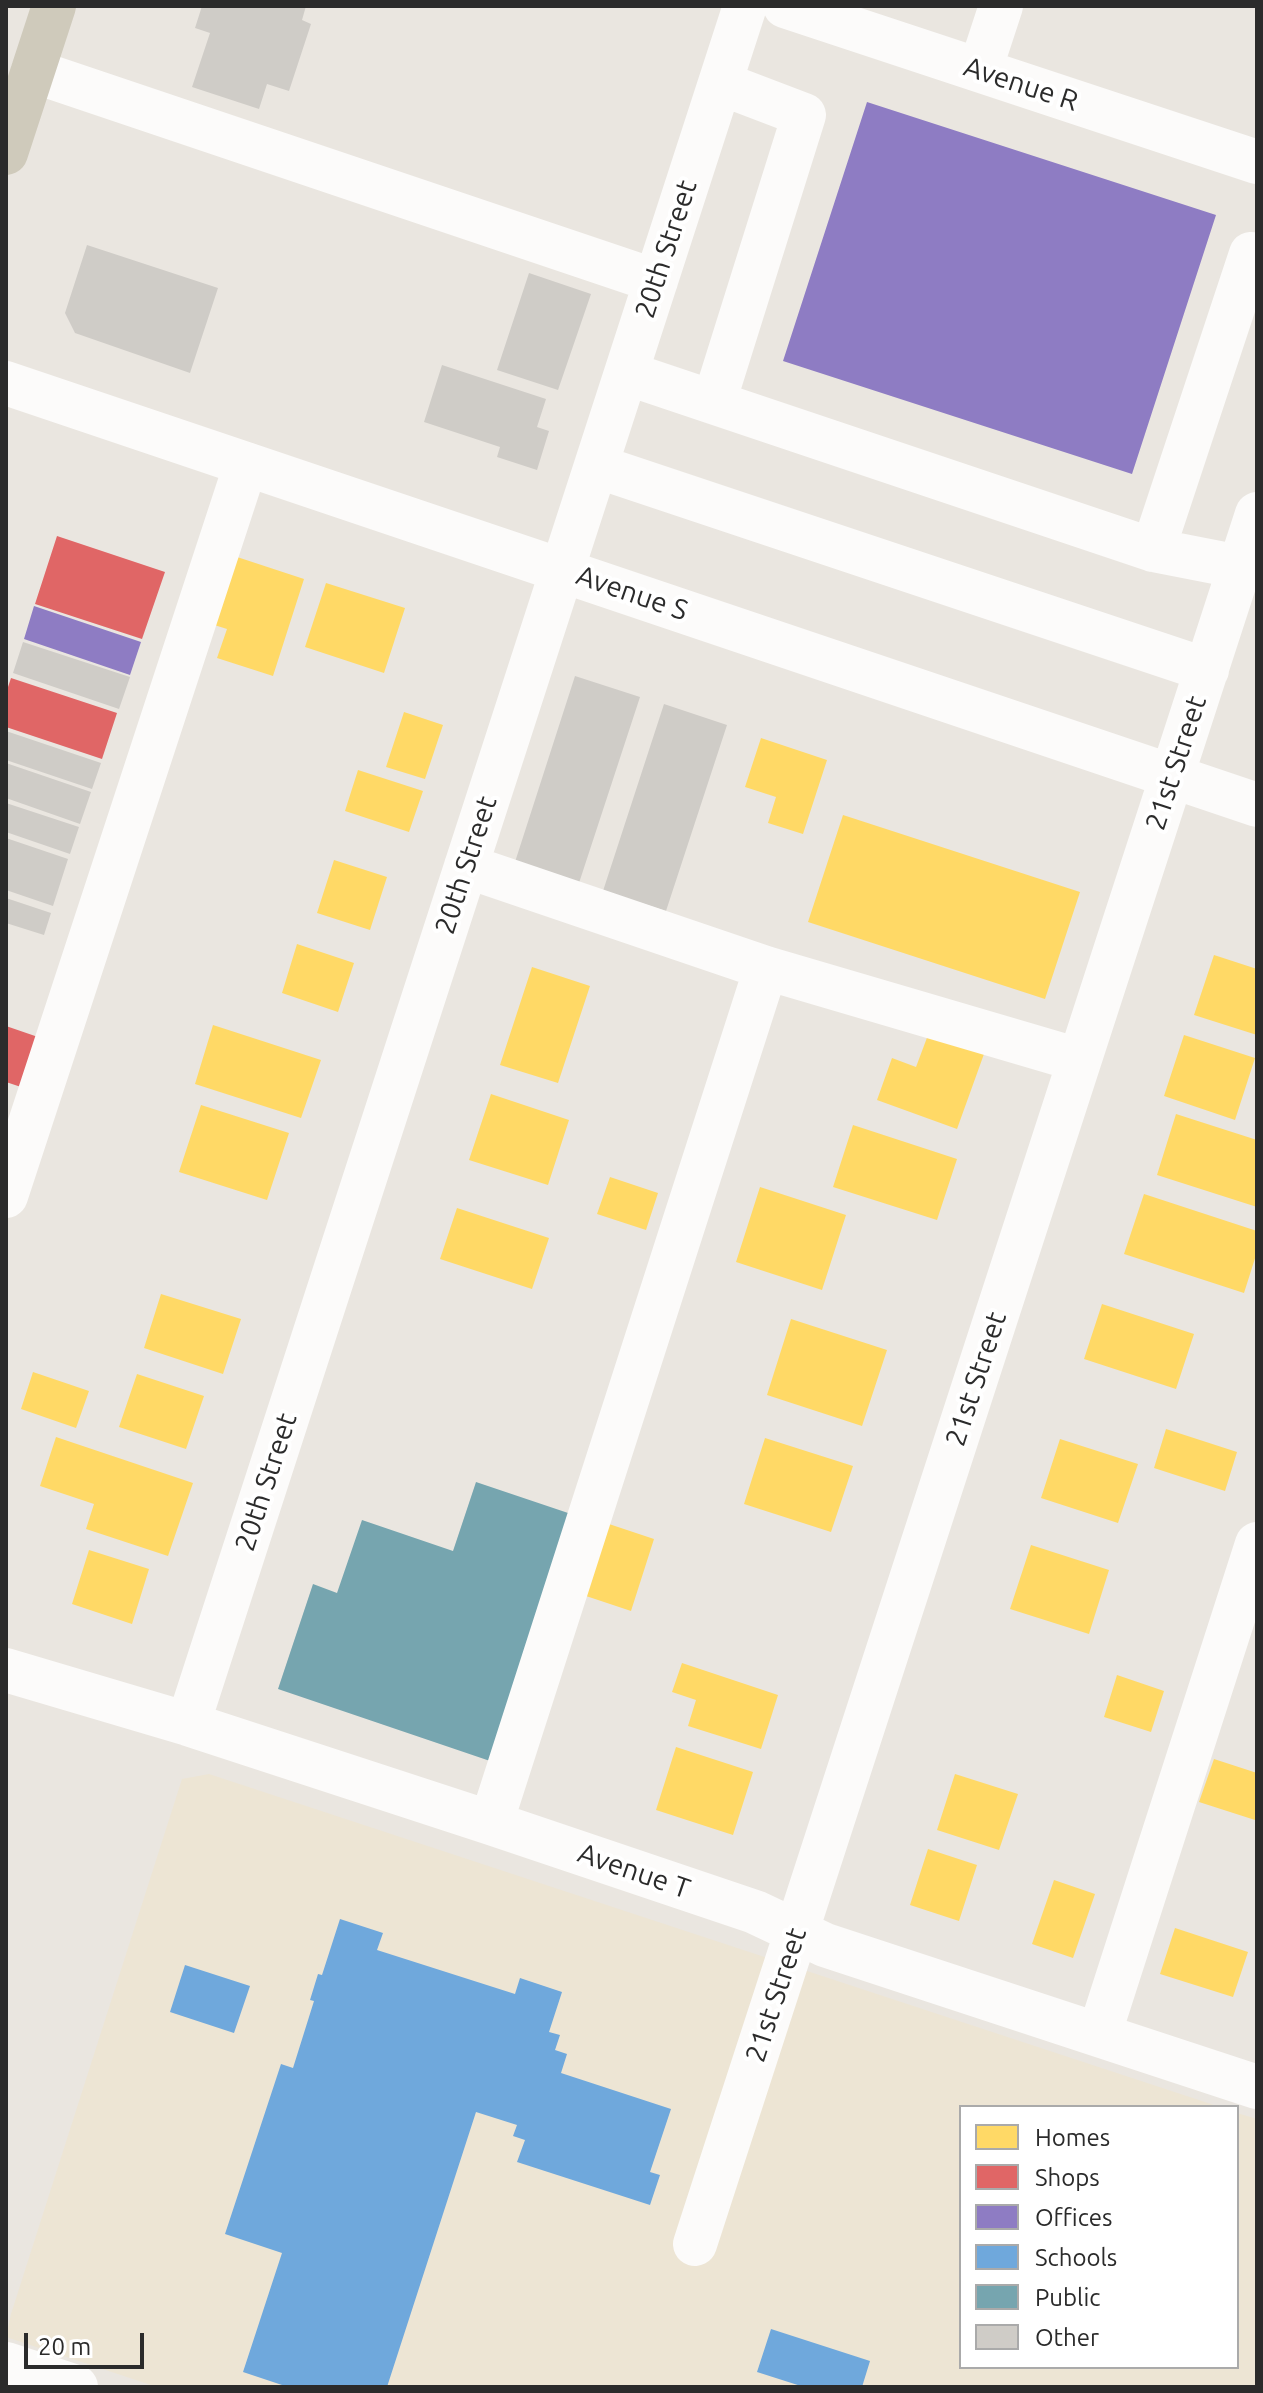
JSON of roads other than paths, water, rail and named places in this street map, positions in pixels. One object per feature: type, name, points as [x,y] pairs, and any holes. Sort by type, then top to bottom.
[{"type":"main road","points":[[7,149],[54,6]]},
{"type":"street","name":"20th Street","points":[[188,1724],[745,6]]},
{"type":"street","name":"Avenue R","points":[[785,6],[1257,162]]},
{"type":"street","points":[[980,70],[1001,6]]},
{"type":"street","points":[[33,71],[656,281]]},
{"type":"street","points":[[714,402],[804,115],[720,83]]},
{"type":"street","points":[[1153,550],[1251,254],[1257,256]]},
{"type":"street","points":[[626,373],[1153,550],[1240,567]]},
{"type":"street","name":"Avenue S","points":[[6,383],[1257,805]]},
{"type":"street","points":[[6,1196],[246,464]]},
{"type":"street","points":[[596,466],[1207,670]]},
{"type":"street","name":"21st Street","points":[[695,2244],[1257,514]]},
{"type":"street","points":[[466,866],[766,968],[1079,1060]]},
{"type":"street","points":[[491,1823],[766,968]]},
{"type":"street","points":[[1099,2035],[1257,1544]]},
{"type":"street","name":"Avenue T","points":[[6,1670],[188,1724],[491,1823],[755,1912],[825,1945],[1257,2087]]},
{"type":"street","points":[[6,2364],[76,2387]]}]
